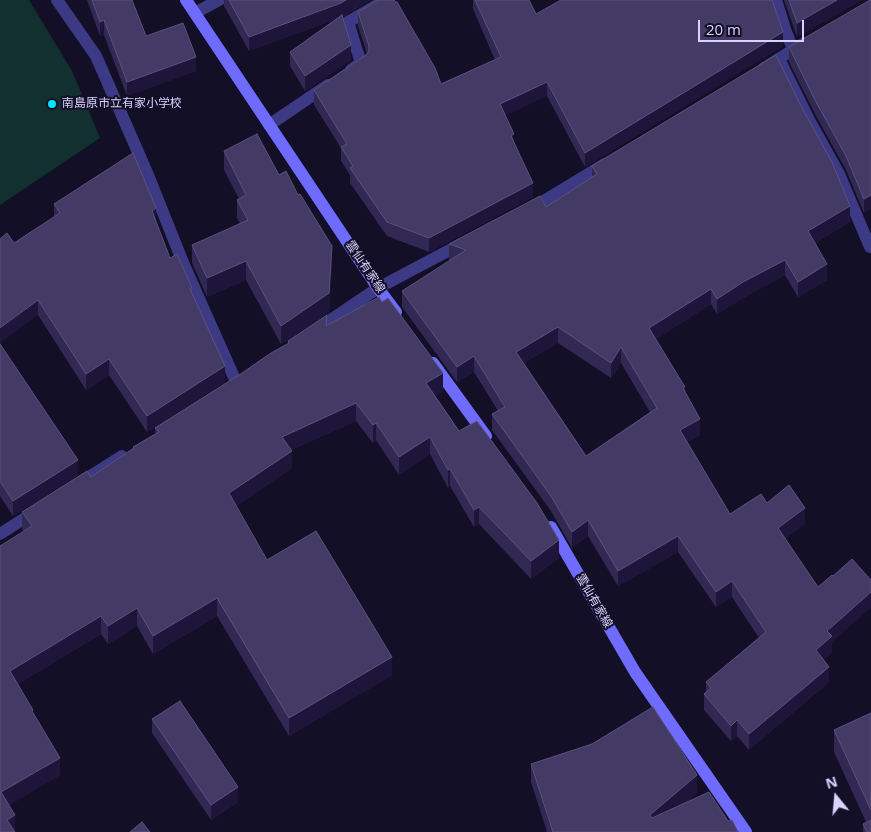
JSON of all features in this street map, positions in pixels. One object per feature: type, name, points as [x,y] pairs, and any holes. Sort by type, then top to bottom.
[{"type":"main road","name":"雲仙有家線","points":[[186,0],[378,288],[401,319]]},
{"type":"main road","points":[[424,350],[492,445]]},
{"type":"main road","name":"雲仙有家線","points":[[544,516],[635,672],[746,832]]},
{"type":"street","points":[[57,0],[96,56],[148,175],[184,265],[237,384]]},
{"type":"street","points":[[195,13],[219,0]]},
{"type":"street","points":[[269,125],[361,63],[348,22],[386,0]]},
{"type":"street","points":[[776,0],[793,49]]},
{"type":"street","points":[[754,74],[810,39]]},
{"type":"street","points":[[779,59],[809,120],[839,174],[870,247]]},
{"type":"street","points":[[518,215],[620,156]]},
{"type":"street","points":[[300,341],[378,288],[474,238]]},
{"type":"street","points":[[64,493],[130,452]]},
{"type":"street","points":[[2,528],[47,504]]},
{"type":"green space","name":"南島原市立有家小学校","points":[[0,0],[29,0],[72,71],[100,138],[0,205]]},
{"type":"building","points":[[92,0],[132,0],[146,36],[183,23],[196,57],[127,82],[104,20],[100,22]]},
{"type":"building","points":[[229,0],[346,0],[249,37]]},
{"type":"building","points":[[378,0],[394,0],[397,2],[435,68],[441,84],[501,57],[475,0],[529,0],[536,14],[561,0],[772,0],[783,32],[585,153],[547,82],[500,104],[514,134],[511,136],[533,183],[429,238],[387,222],[350,168],[353,166],[341,147],[347,144],[314,90],[366,55],[369,51],[358,12]]},
{"type":"building","points":[[789,0],[837,0],[797,23]]},
{"type":"building","points":[[870,0],[871,195],[864,199],[846,156],[816,102],[789,47]]},
{"type":"building","points":[[342,15],[351,45],[305,76],[290,52]]},
{"type":"building","points":[[776,55],[802,108],[832,162],[850,206],[808,231],[827,264],[798,282],[785,260],[743,282],[717,299],[711,289],[649,328],[685,387],[683,388],[700,419],[680,430],[730,514],[761,494],[767,503],[789,485],[805,508],[778,528],[818,587],[852,559],[871,580],[871,592],[827,631],[832,636],[816,650],[829,667],[749,734],[737,720],[731,726],[704,694],[711,688],[706,682],[766,632],[732,581],[716,592],[678,536],[618,571],[588,520],[572,532],[551,496],[492,414],[505,407],[474,356],[457,367],[402,291],[466,250],[449,244],[540,196],[546,207],[597,174],[592,166]],"holes":[[[558,327],[611,363],[621,347],[657,408],[586,456],[516,352]]]},
{"type":"building","points":[[257,134],[279,175],[286,171],[298,195],[300,194],[332,246],[329,293],[281,326],[246,261],[207,278],[192,245],[248,220],[237,200],[246,195],[224,151]]},
{"type":"building","points":[[133,153],[156,208],[152,211],[170,258],[177,254],[192,288],[190,289],[225,366],[147,416],[109,359],[86,374],[38,300],[0,328],[0,239],[7,233],[14,243],[60,213],[54,204]]},
{"type":"building","points":[[379,297],[382,302],[388,298],[443,373],[426,383],[459,431],[477,421],[537,503],[559,540],[531,561],[479,507],[474,510],[450,469],[448,470],[430,437],[399,457],[376,423],[373,425],[356,403],[282,437],[292,451],[229,493],[267,560],[316,531],[392,657],[289,718],[217,598],[153,636],[137,608],[108,626],[101,616],[10,671],[60,758],[1,792],[15,815],[7,820],[15,832],[0,832],[0,546],[32,526],[22,512],[87,471],[91,477],[133,447],[159,432],[155,428],[289,343],[288,341],[327,315],[326,326]]},
{"type":"building","points":[[0,344],[78,460],[13,501],[0,481]]},
{"type":"building","points":[[180,701],[238,787],[211,805],[152,719]]},
{"type":"building","points":[[653,707],[697,775],[650,815],[652,818],[709,792],[728,821],[732,820],[738,832],[553,832],[531,764],[592,744]]},
{"type":"building","points":[[871,713],[871,810],[834,730]]},
{"type":"building","points":[[871,820],[871,832],[867,832],[863,824]]},
{"type":"building","points":[[142,822],[150,832],[130,832]]},
{"type":"place","name":"南島原市立有家小学校","points":[[52,104]]}]
